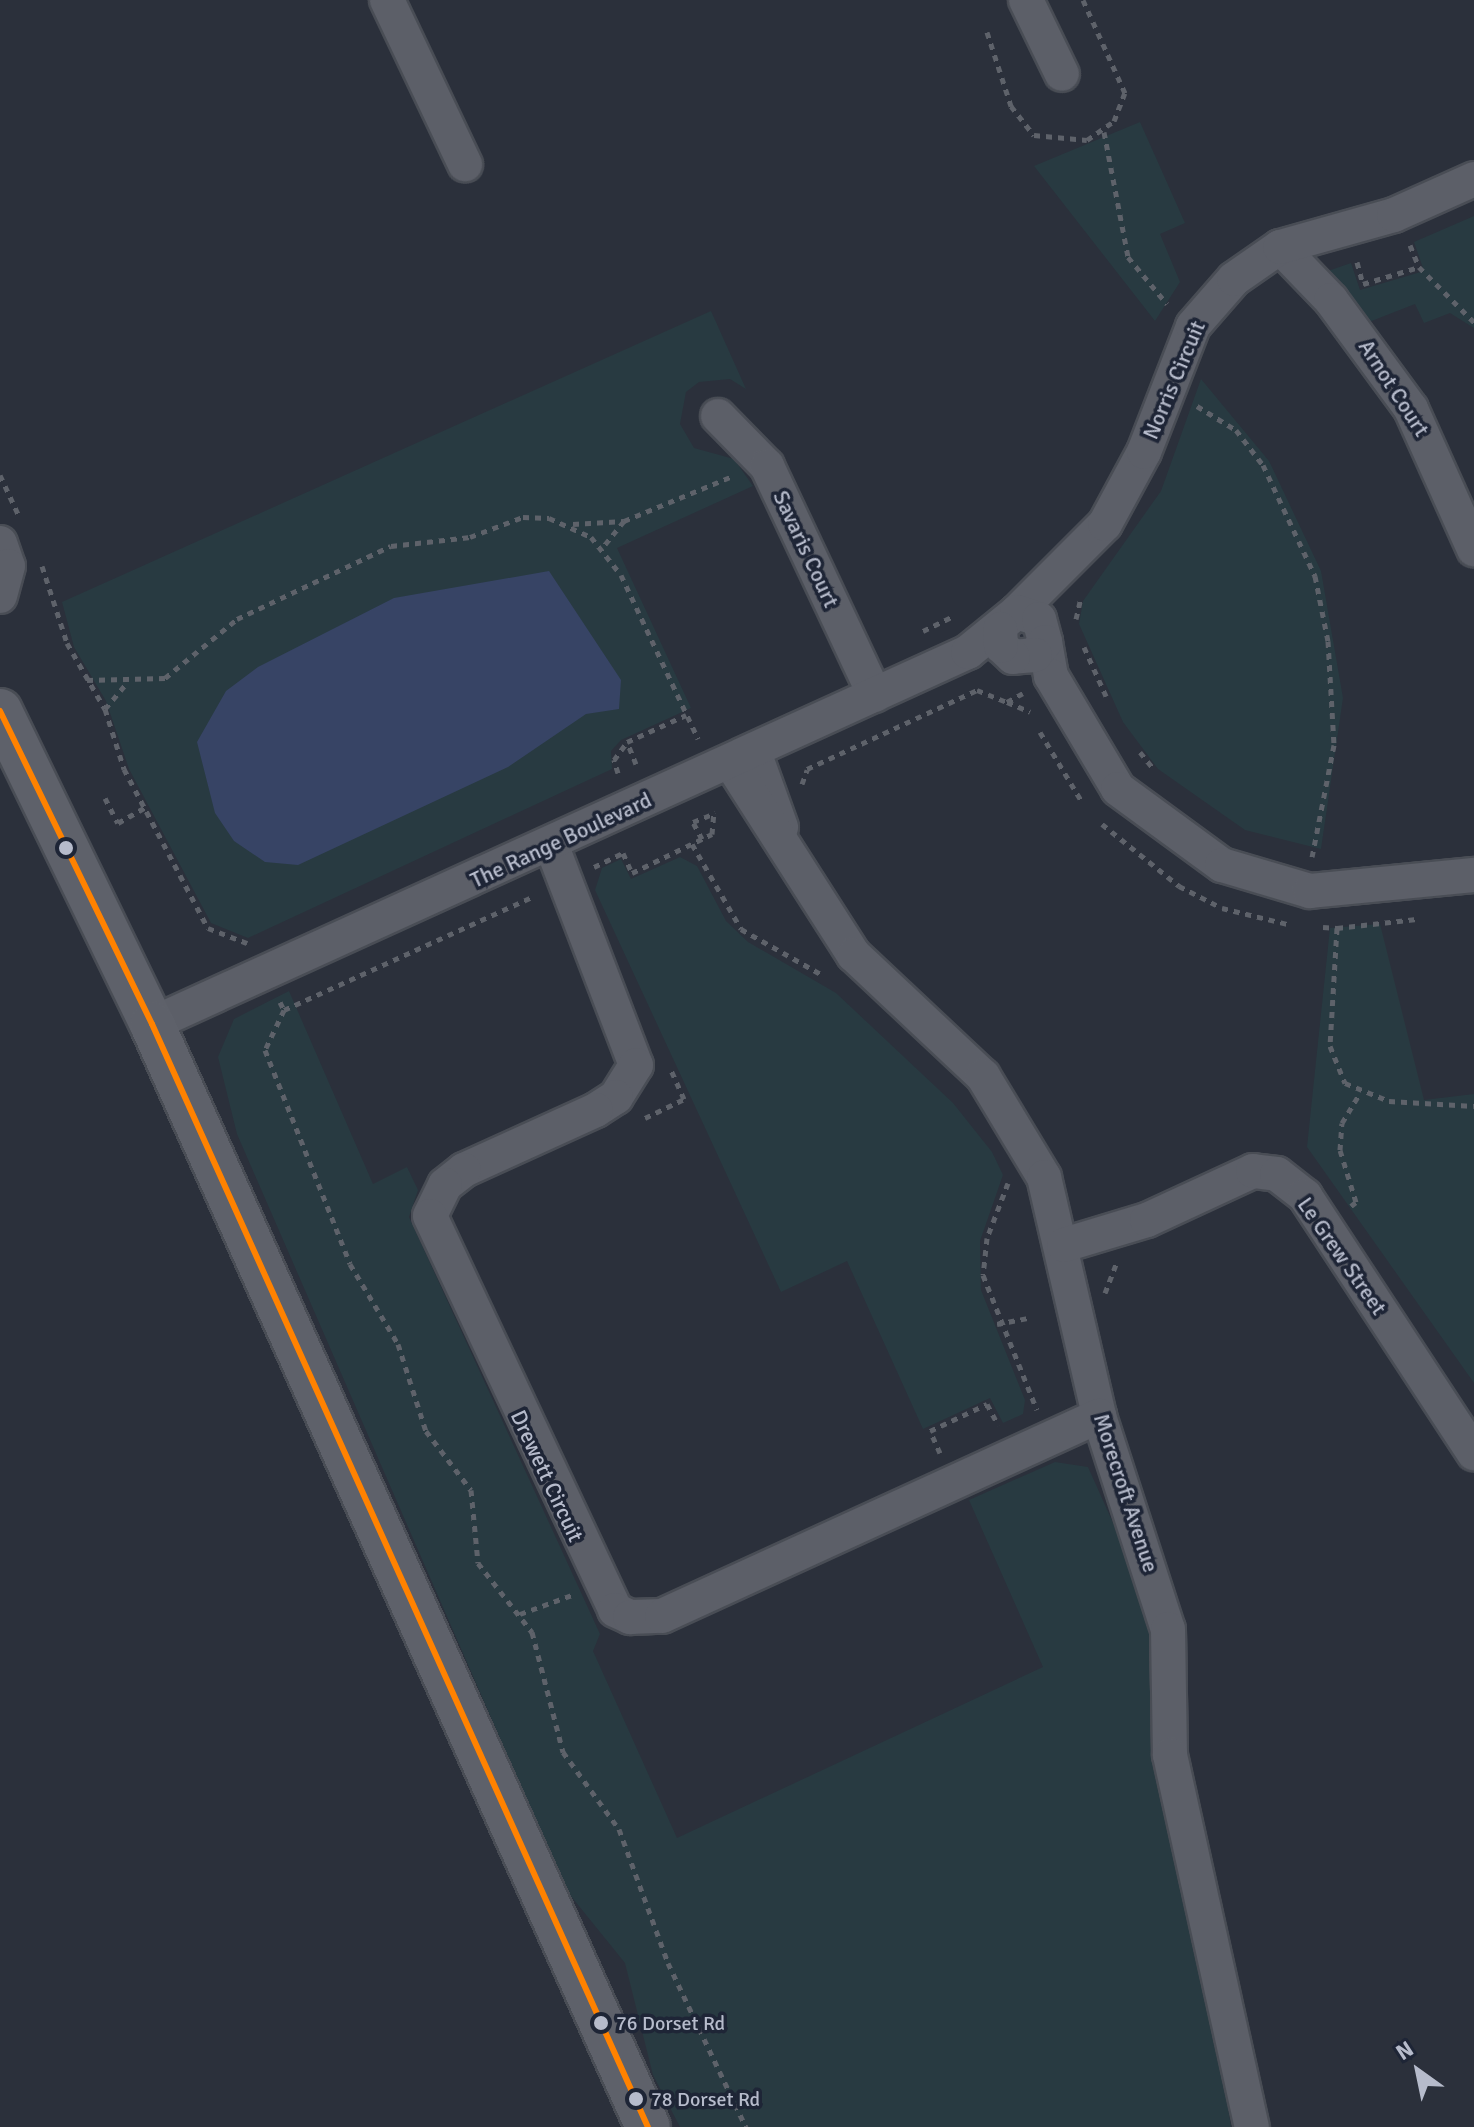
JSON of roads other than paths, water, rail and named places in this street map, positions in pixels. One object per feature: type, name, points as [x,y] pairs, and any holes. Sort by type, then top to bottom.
[{"type":"main road","points":[[0,711],[152,1024],[648,2127]]},
{"type":"street","points":[[387,0],[465,164]]},
{"type":"street","points":[[1026,0],[1062,74]]},
{"type":"street","name":"Norris Circuit","points":[[1037,637],[1054,582],[1112,512],[1193,326],[1234,279],[1280,247],[1394,215],[1474,179]]},
{"type":"street","name":"Arnot Court","points":[[1280,247],[1331,300],[1411,409],[1474,549]]},
{"type":"street","name":"Savaris Court","points":[[718,416],[764,462],[875,695]]},
{"type":"street","points":[[0,596],[8,566],[10,531]]},
{"type":"street","points":[[1037,637],[1051,676],[1118,789],[1166,831],[1222,865],[1310,891],[1474,875]]},
{"type":"street","name":"The Range Boulevard","points":[[152,1024],[742,758],[968,652],[1037,637]]},
{"type":"street","name":"Morecroft Avenue","points":[[742,758],[788,851],[854,955],[1007,1107],[1044,1177],[1064,1245],[1099,1416],[1168,1629],[1170,1755],[1252,2127]]},
{"type":"street","name":"Drewett Circuit","points":[[542,849],[570,882],[586,946],[636,1065],[630,1081],[596,1110],[464,1170],[445,1185],[430,1216],[615,1610],[630,1617],[662,1616],[1041,1418],[1099,1416]]},
{"type":"street","name":"Le Grew Street","points":[[1064,1245],[1147,1220],[1253,1171],[1277,1174],[1325,1226],[1474,1453]]},
{"type":"water","points":[[549,571],[621,680],[619,709],[586,714],[508,767],[298,865],[265,862],[234,841],[215,813],[197,742],[226,691],[258,667],[394,598]]},
{"type":"place","name":"76 Dorset Rd","points":[[601,2023]]},
{"type":"place","name":"78 Dorset Rd","points":[[636,2099]]}]
